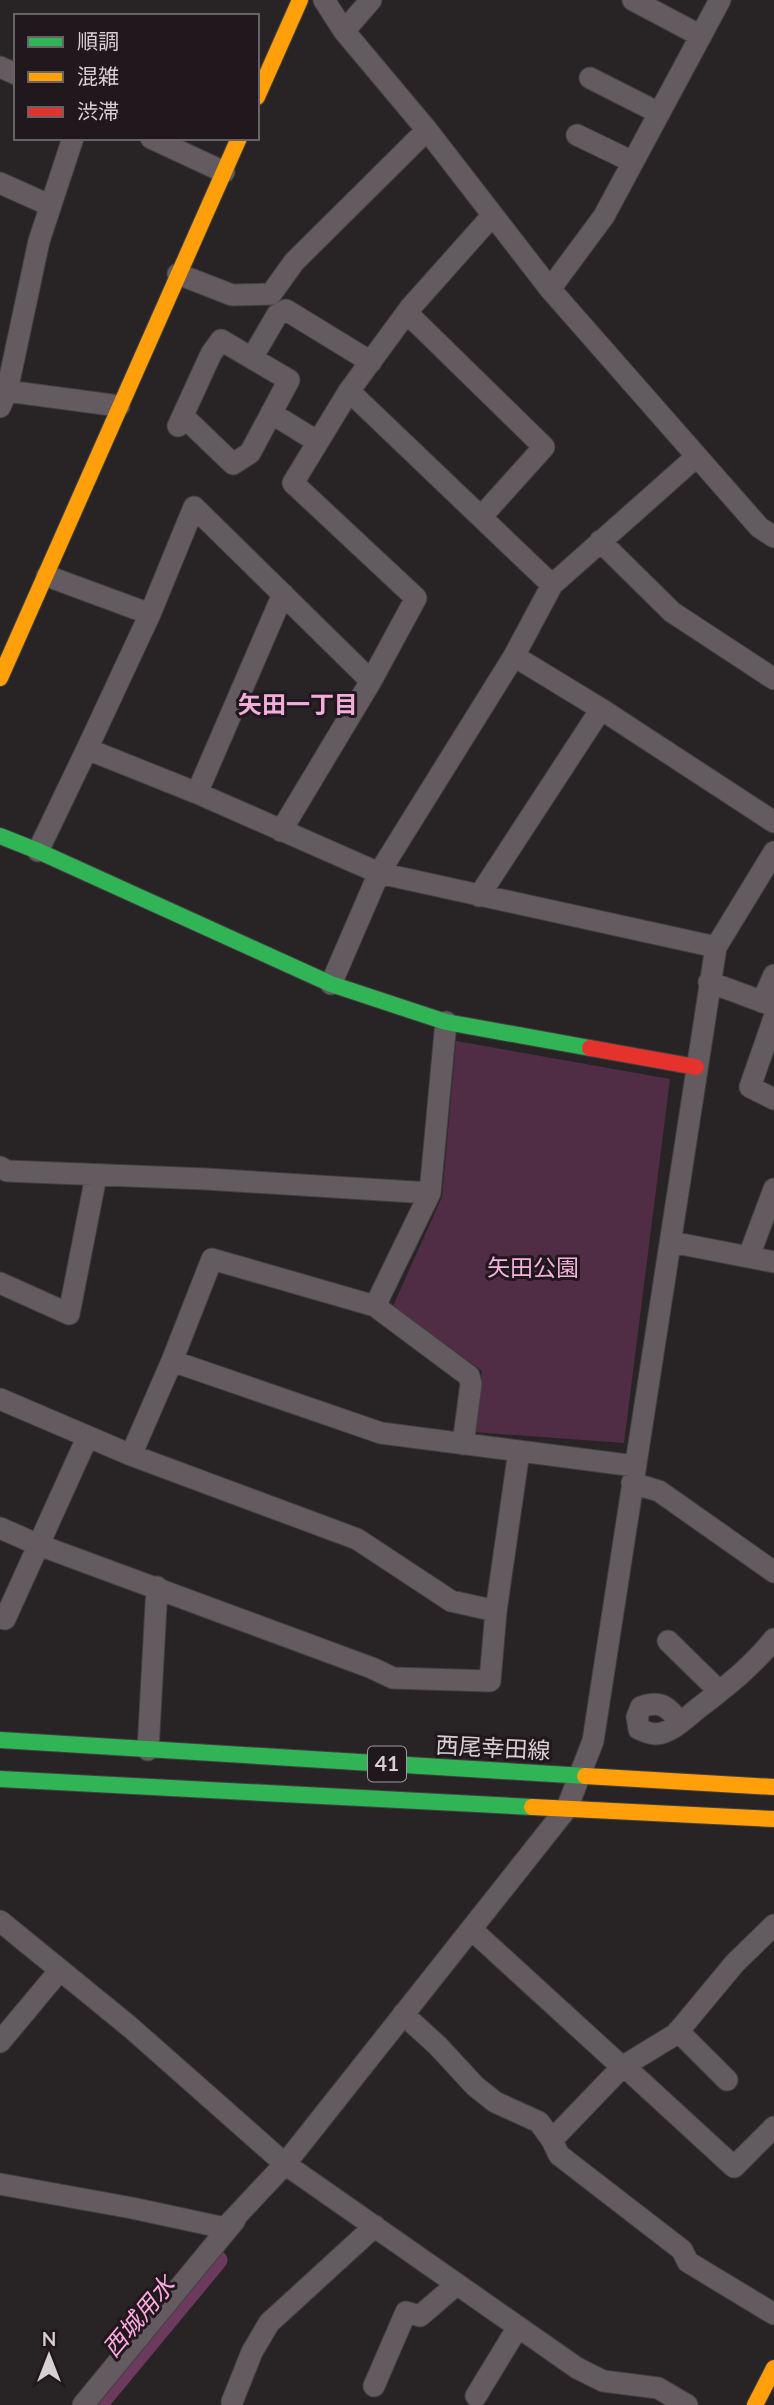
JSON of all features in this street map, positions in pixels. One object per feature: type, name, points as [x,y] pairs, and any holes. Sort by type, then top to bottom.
[{"type":"main road","points":[[259,92],[300,0]]},
{"type":"main road","points":[[0,678],[238,140]]},
{"type":"main road","points":[[0,836],[331,984],[446,1022],[696,1068]]},
{"type":"main road","name":"西尾幸田線","points":[[0,1741],[774,1787]]},
{"type":"main road","name":"41","points":[[0,1779],[774,1819]]},
{"type":"main road","points":[[755,2405],[774,2368]]},
{"type":"street","points":[[324,0],[344,31],[428,130],[550,289],[759,527],[774,537]]},
{"type":"street","points":[[344,31],[371,0]]},
{"type":"street","points":[[633,0],[701,36]]},
{"type":"street","points":[[550,289],[604,216],[720,0]]},
{"type":"street","points":[[590,78],[659,114]]},
{"type":"street","points":[[178,274],[232,295],[271,294],[294,262],[428,130]]},
{"type":"street","points":[[578,135],[633,162]]},
{"type":"street","points":[[72,140],[38,241],[2,395],[119,405]]},
{"type":"street","points":[[155,140],[224,172]]},
{"type":"street","points":[[0,183],[49,205]]},
{"type":"street","points":[[281,831],[371,681],[416,598],[293,483],[349,390],[407,313],[492,216]]},
{"type":"street","points":[[252,358],[277,315],[286,310],[370,362]]},
{"type":"street","points":[[407,313],[544,447],[481,517]]},
{"type":"street","points":[[221,340],[252,358],[289,380],[250,453],[233,464],[181,421],[211,354],[221,340]]},
{"type":"street","points":[[349,390],[552,585]]},
{"type":"street","points":[[271,413],[318,442]]},
{"type":"street","points":[[331,984],[379,873],[514,656],[552,585],[696,457]]},
{"type":"street","points":[[38,851],[150,614],[194,507],[371,681]]},
{"type":"street","points":[[600,541],[672,612],[774,679]]},
{"type":"street","points":[[47,576],[150,614]]},
{"type":"street","points":[[197,793],[283,594]]},
{"type":"street","points":[[514,656],[601,709],[774,822]]},
{"type":"street","points":[[479,896],[601,709]]},
{"type":"street","points":[[87,749],[197,793],[379,873],[716,947]]},
{"type":"street","points":[[83,2405],[246,2207],[285,2164],[567,1808],[593,1741],[716,947],[774,852]]},
{"type":"street","points":[[774,975],[770,1009],[750,1087],[774,1099]]},
{"type":"street","points":[[709,982],[770,1009]]},
{"type":"street","points":[[375,1306],[430,1193],[446,1022]]},
{"type":"street","points":[[0,1167],[7,1171],[206,1179],[430,1193]]},
{"type":"street","points":[[0,1283],[69,1314],[96,1176]]},
{"type":"street","points":[[749,1256],[774,1189]]},
{"type":"street","points":[[671,1242],[774,1262]]},
{"type":"street","points":[[131,1455],[212,1259],[375,1306],[469,1376],[471,1384],[463,1444]]},
{"type":"street","points":[[172,1361],[381,1433],[519,1451],[633,1474],[774,1572]]},
{"type":"street","points":[[0,1398],[87,1438],[357,1539],[451,1601],[496,1611]]},
{"type":"street","points":[[0,1618],[5,1619],[87,1438]]},
{"type":"street","points":[[0,1528],[393,1678],[490,1681],[496,1611],[519,1451]]},
{"type":"street","points":[[148,1750],[157,1587]]},
{"type":"street","points":[[668,1641],[719,1691]]},
{"type":"street","points":[[680,1723],[770,1652]]},
{"type":"street","points":[[0,1920],[130,2027],[285,2164],[577,2368],[603,2381],[658,2388],[687,2405]]},
{"type":"street","points":[[552,2140],[623,2066],[678,2031],[735,1963],[774,1925]]},
{"type":"street","points":[[471,1929],[734,2167],[774,2127]]},
{"type":"street","points":[[0,2042],[60,1970]]},
{"type":"street","points":[[403,2014],[438,2046],[475,2086],[495,2102],[539,2122],[559,2155],[682,2250],[688,2262],[774,2315]]},
{"type":"street","points":[[678,2031],[727,2080]]},
{"type":"street","points":[[0,2184],[225,2228],[246,2207]]},
{"type":"street","points":[[235,2404],[252,2352],[269,2323],[375,2226]]},
{"type":"street","points":[[374,2386],[406,2312],[420,2316],[457,2284]]},
{"type":"street","points":[[476,2396],[518,2327]]},
{"type":"green space","name":"矢田公園","points":[[456,1041],[670,1079],[624,1443],[473,1432],[482,1371],[393,1306],[442,1197]]},
{"type":"waterway","name":"西城用水","points":[[98,2405],[218,2260]]},
{"type":"traffic: fast","points":[[0,836],[331,984],[446,1022],[590,1048]]},
{"type":"traffic: fast","points":[[0,1740],[585,1776]]},
{"type":"traffic: fast","points":[[0,1779],[532,1807]]},
{"type":"traffic: slow","points":[[259,92],[300,0]]},
{"type":"traffic: slow","points":[[0,678],[238,140]]},
{"type":"traffic: slow","points":[[585,1776],[774,1787]]},
{"type":"traffic: slow","points":[[532,1807],[774,1819]]},
{"type":"traffic: slow","points":[[755,2405],[774,2368]]},
{"type":"traffic: jam","points":[[590,1048],[696,1067]]},
{"type":"district","name":"矢田一丁目","points":[[298,705]]}]
